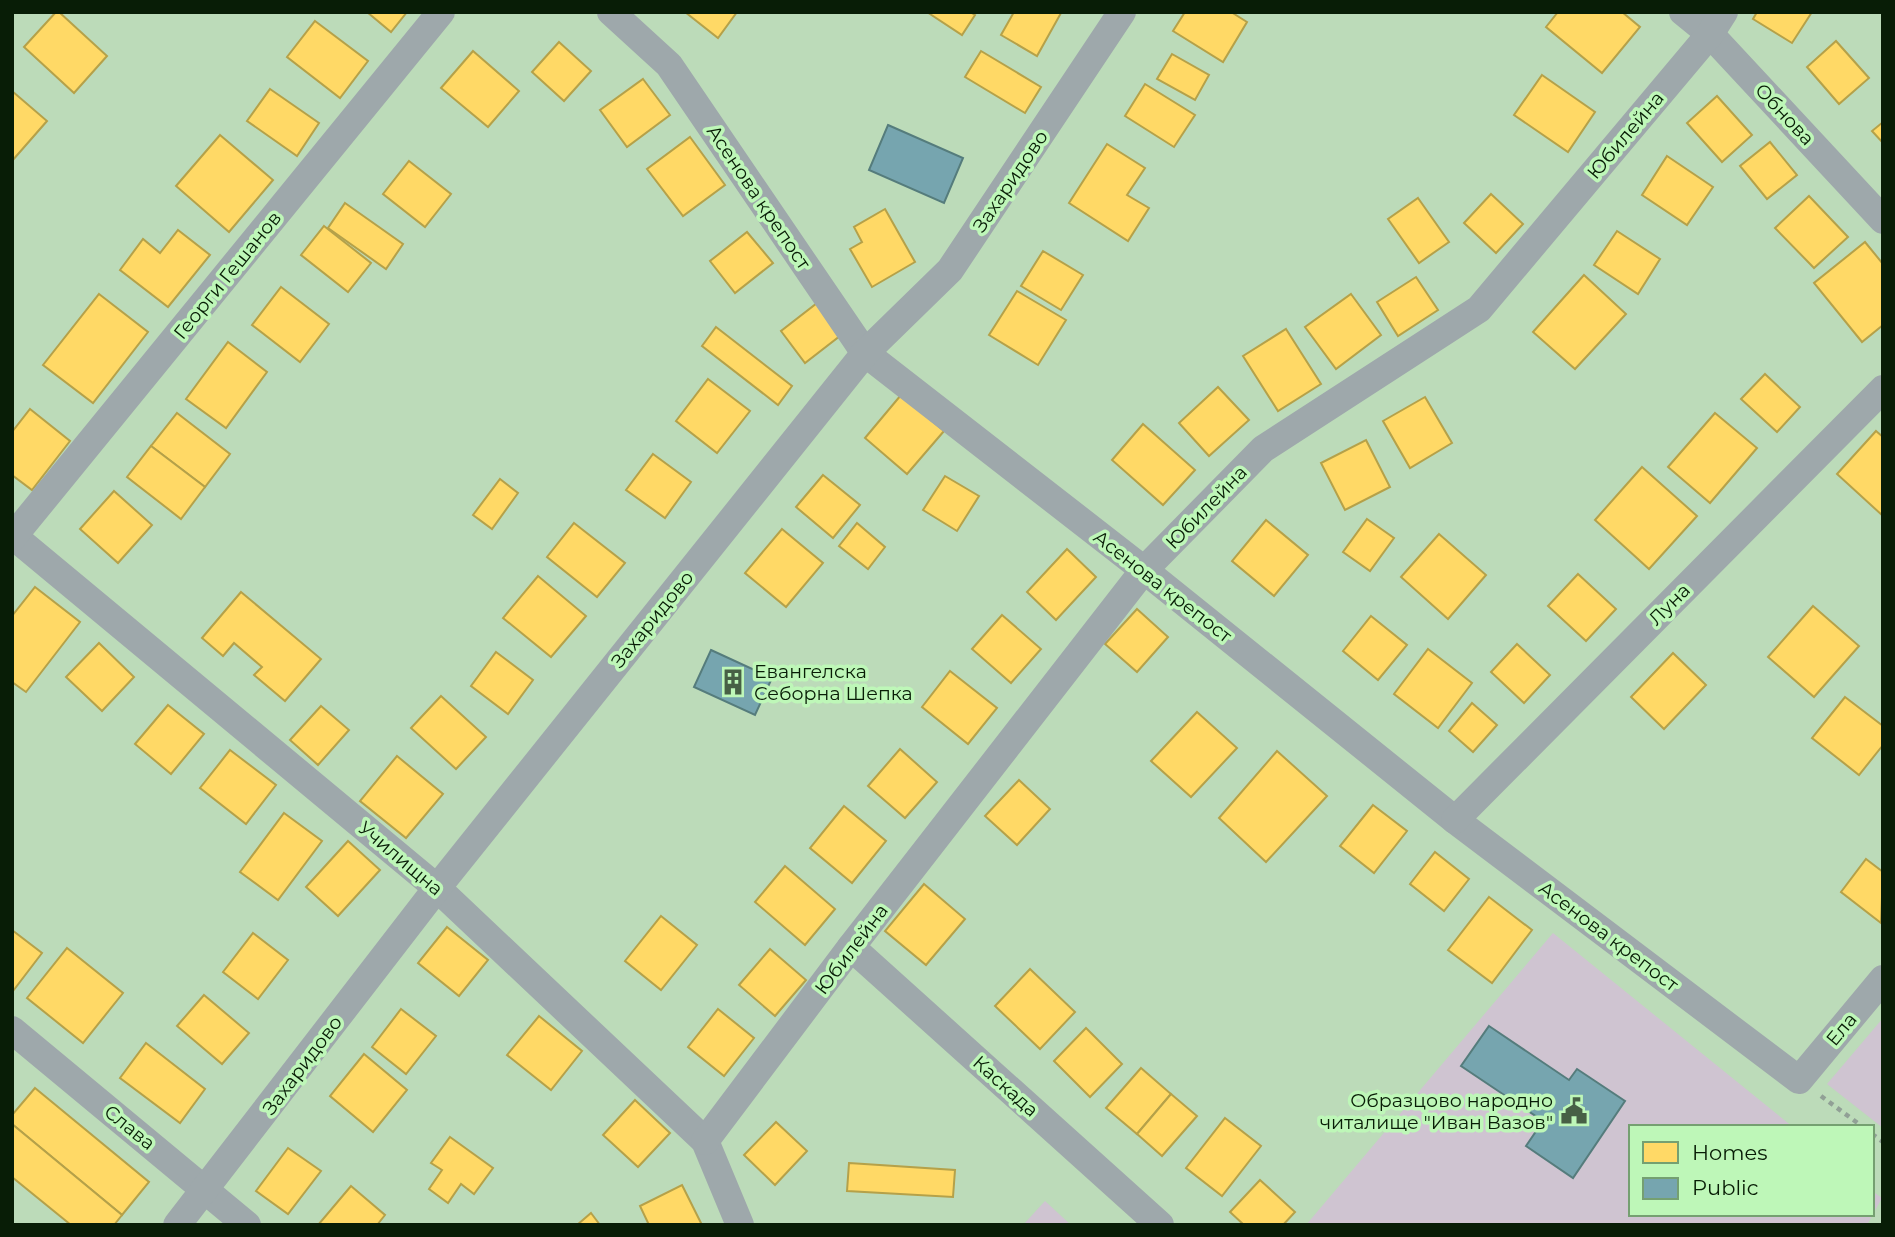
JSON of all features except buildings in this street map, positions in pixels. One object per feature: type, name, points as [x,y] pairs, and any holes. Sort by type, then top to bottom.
[{"type":"street","name":"Георги Гешанов","points":[[13,536],[441,12]]},
{"type":"street","name":"Асенова крепост","points":[[611,12],[669,65],[865,353],[1144,570],[1455,820],[1799,1080]]},
{"type":"street","name":"Захаридово","points":[[177,1225],[438,888],[865,353],[950,270],[1122,12]]},
{"type":"street","name":"Обнова","points":[[1683,12],[1717,23],[1883,220]]},
{"type":"street","name":"Юбилейна","points":[[705,1141],[1144,570],[1263,449],[1479,309],[1717,23]]},
{"type":"street","name":"Луна","points":[[1455,820],[1883,389]]},
{"type":"street","name":"Училищна","points":[[13,536],[438,888],[705,1141],[740,1225]]},
{"type":"street","name":"Каскада","points":[[852,947],[1160,1225]]},
{"type":"street","name":"Ела","points":[[1799,1080],[1883,979]]},
{"type":"street","name":"Слава","points":[[12,1030],[247,1225]]},
{"type":"path","points":[[1799,1080],[1860,1125]]},
{"type":"shaded area","points":[[1553,933],[1791,1125],[1629,1125],[1629,1216],[1872,1216],[1867,1225],[1306,1225]]},
{"type":"shaded area","points":[[1883,1018],[1883,1128],[1827,1084]]},
{"type":"shaded area","points":[[1874,1192],[1882,1198],[1874,1212]]},
{"type":"shaded area","points":[[1045,1201],[1071,1225],[1023,1225]]},
{"type":"place","name":"Евангелска Себорна Шепка","points":[[733,682]]},
{"type":"place","name":"Образцово народно читалище \"Иван Вазов\"","points":[[1574,1111]]}]
